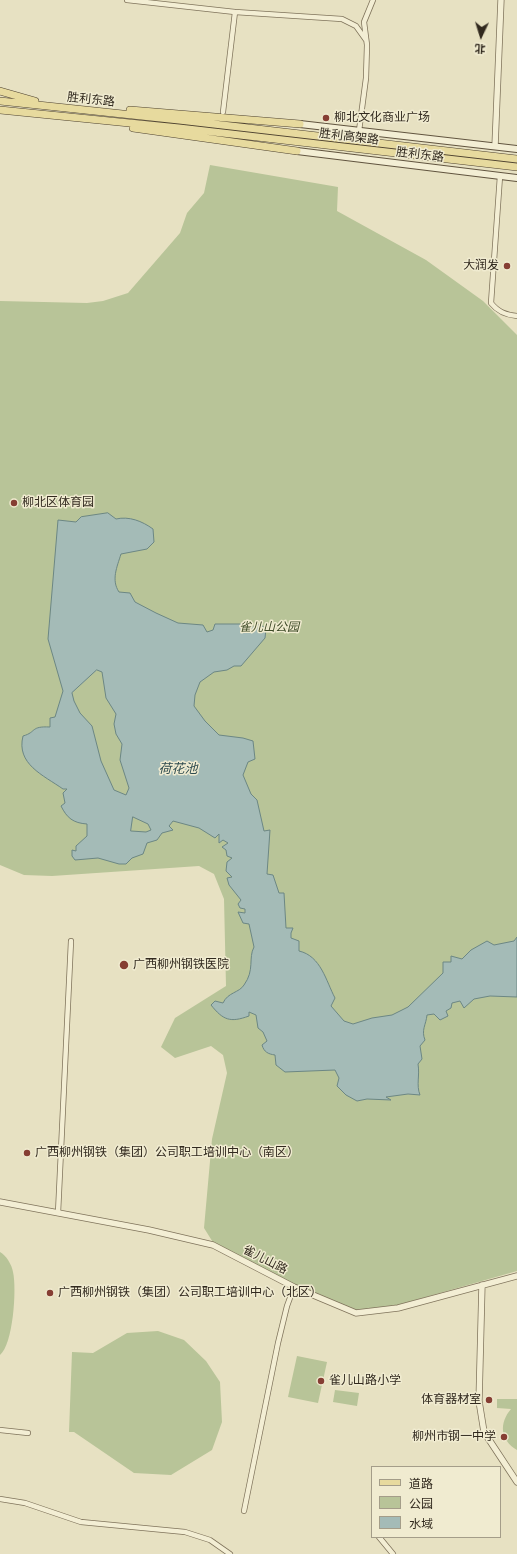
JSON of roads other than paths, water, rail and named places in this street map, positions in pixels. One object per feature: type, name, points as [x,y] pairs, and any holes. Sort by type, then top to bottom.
[{"type":"main road","points":[[0,91],[34,101]]},
{"type":"main road","points":[[0,96],[72,109]]},
{"type":"main road","name":"胜利东路","points":[[0,101],[179,120]]},
{"type":"main road","name":"胜利东路","points":[[0,110],[179,128]]},
{"type":"main road","points":[[98,112],[127,110],[224,115],[300,124]]},
{"type":"main road","points":[[97,120],[141,129],[297,151]]},
{"type":"main road","name":"胜利高架路","points":[[179,120],[517,159]]},
{"type":"main road","name":"胜利东路","points":[[300,124],[517,149]]},
{"type":"main road","name":"胜利高架路","points":[[179,128],[517,168]]},
{"type":"main road","name":"胜利东路","points":[[297,151],[517,178]]},
{"type":"street","points":[[127,0],[235,12],[342,19],[356,26],[366,40]]},
{"type":"street","points":[[359,131],[366,78],[366,40],[364,22],[373,0]]},
{"type":"street","points":[[495,146],[500,0]]},
{"type":"street","points":[[224,115],[235,12]]},
{"type":"street","points":[[500,176],[491,303],[501,312],[517,316]]},
{"type":"street","points":[[58,1213],[71,941]]},
{"type":"street","name":"雀儿山路","points":[[0,1202],[149,1230],[212,1245],[294,1287],[356,1313],[398,1308],[517,1276]]},
{"type":"street","points":[[482,1286],[479,1401],[484,1432],[517,1482]]},
{"type":"street","points":[[244,1511],[278,1343],[287,1306],[294,1287]]},
{"type":"street","points":[[0,1430],[28,1433]]},
{"type":"street","points":[[0,1499],[25,1502],[81,1522],[185,1532],[210,1540],[230,1554]]},
{"type":"street","points":[[380,1538],[393,1554]]},
{"type":"water","name":"荷花池","points":[[108,513],[116,519],[126,518],[135,520],[153,529],[154,542],[147,549],[121,554],[116,569],[115,583],[119,592],[130,593],[135,602],[178,623],[203,625],[207,632],[213,630],[215,624],[244,624],[254,627],[260,624],[266,629],[265,638],[241,666],[234,666],[227,670],[214,672],[200,682],[195,695],[194,706],[205,721],[219,735],[243,738],[253,741],[255,759],[248,762],[243,775],[251,794],[257,800],[264,831],[270,830],[267,874],[273,875],[279,893],[284,893],[286,928],[293,928],[291,938],[299,941],[299,951],[313,958],[322,970],[335,998],[331,1006],[344,1021],[353,1024],[372,1018],[392,1015],[408,1007],[443,973],[443,962],[451,962],[451,956],[462,959],[471,950],[487,941],[494,945],[514,941],[517,937],[517,997],[490,996],[474,999],[464,1008],[460,1001],[452,1003],[451,1008],[446,1011],[448,1016],[440,1020],[434,1014],[427,1015],[424,1030],[425,1040],[420,1046],[422,1059],[418,1064],[418,1087],[420,1095],[408,1094],[386,1097],[391,1100],[367,1099],[357,1101],[346,1095],[337,1086],[339,1078],[335,1070],[285,1072],[276,1065],[275,1055],[270,1054],[264,1049],[262,1045],[267,1041],[263,1032],[258,1028],[256,1015],[249,1012],[249,1016],[232,1020],[227,1019],[219,1014],[211,1005],[215,1001],[223,1003],[225,999],[242,988],[249,974],[251,955],[254,947],[249,924],[243,923],[238,912],[245,913],[245,909],[240,908],[238,904],[241,900],[229,885],[227,878],[232,877],[226,871],[227,862],[232,858],[227,856],[226,850],[222,847],[228,843],[223,840],[219,843],[219,834],[215,838],[199,828],[173,821],[169,826],[173,830],[162,833],[157,840],[147,843],[143,854],[132,858],[126,864],[119,864],[98,858],[75,860],[72,856],[72,850],[76,851],[76,846],[87,836],[87,824],[74,821],[66,814],[61,806],[65,803],[63,793],[67,789],[63,789],[33,768],[23,754],[22,746],[23,736],[39,727],[50,727],[50,718],[55,717],[63,691],[48,639],[58,520],[76,522],[81,517]],"holes":[[[97,670],[102,672],[106,698],[116,714],[114,724],[116,734],[122,744],[120,760],[129,788],[126,795],[114,790],[101,761],[92,726],[80,713],[72,693]],[[133,817],[148,824],[151,830],[146,832],[131,831]]]},
{"type":"place","name":"柳北文化商业广场","points":[[326,118]]},
{"type":"place","name":"大润发","points":[[507,266]]},
{"type":"place","name":"柳北区体育园","points":[[14,503]]},
{"type":"place","name":"广西柳州钢铁医院","points":[[124,965]]},
{"type":"place","name":"广西柳州钢铁（集团）公司职工培训中心（南区）","points":[[27,1153]]},
{"type":"place","name":"广西柳州钢铁（集团）公司职工培训中心（北区）","points":[[50,1293]]},
{"type":"place","name":"雀儿山路小学","points":[[321,1381]]},
{"type":"place","name":"体育器材室","points":[[489,1400]]},
{"type":"place","name":"柳州市钢一中学","points":[[504,1437]]},
{"type":"park label","name":"雀儿山公园","points":[[269,628]]}]
